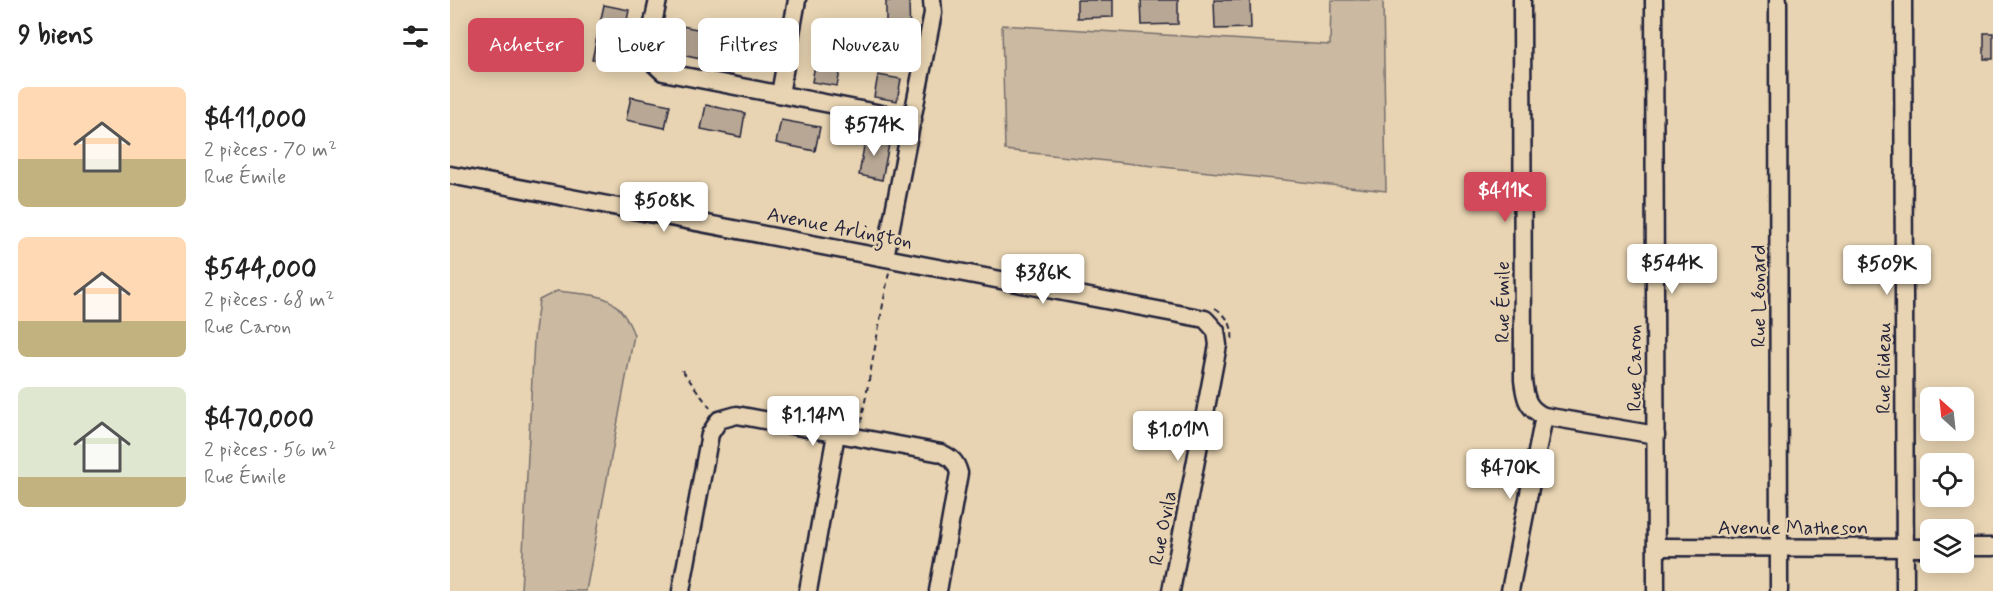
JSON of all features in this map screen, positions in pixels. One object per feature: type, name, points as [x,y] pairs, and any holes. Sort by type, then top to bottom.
[{"type":"street","points":[[658,0],[648,47],[649,59],[663,72],[913,120]]},
{"type":"street","points":[[780,94],[797,0]]},
{"type":"street","points":[[888,263],[933,13],[932,0]]},
{"type":"street","name":"Rue Émile","points":[[1522,0],[1523,380],[1527,403],[1533,411],[1544,416]]},
{"type":"street","name":"Rue Caron","points":[[1654,0],[1656,591]]},
{"type":"street","name":"Rue Léonard","points":[[1778,0],[1779,591]]},
{"type":"street","name":"Rue Rideau","points":[[1903,0],[1905,591]]},
{"type":"street","name":"Avenue Arlington","points":[[450,175],[888,263],[1195,316],[1210,323],[1216,331]]},
{"type":"street","name":"Rue Ovila","points":[[1171,591],[1218,345],[1216,331]]},
{"type":"street","points":[[681,591],[710,434],[719,420],[737,415],[941,453],[950,457],[959,473],[938,591]]},
{"type":"street","points":[[1510,591],[1544,416],[1656,435]]},
{"type":"street","points":[[808,591],[837,434]]},
{"type":"street","points":[[1974,547],[1993,547]]},
{"type":"street","name":"Avenue Matheson","points":[[1656,548],[1920,548]]},
{"type":"path","points":[[860,429],[888,263]]},
{"type":"path","points":[[682,370],[714,413]]},
{"type":"shaded area","points":[[1331,0],[1383,0],[1386,191],[1005,150],[1002,25],[1330,45]]},
{"type":"shaded area","points":[[557,291],[595,296],[613,303],[621,310],[634,335],[586,591],[521,591],[534,339],[539,300]]},
{"type":"building","points":[[909,0],[909,18],[886,18],[886,1]]},
{"type":"building","points":[[1077,0],[1113,0],[1113,17],[1077,18]]},
{"type":"building","points":[[1141,0],[1178,0],[1178,24],[1142,25]]},
{"type":"building","points":[[1214,0],[1250,0],[1251,28],[1215,29]]},
{"type":"building","points":[[604,5],[629,10],[627,18],[601,18]]},
{"type":"building","points":[[686,27],[698,29],[698,58],[686,56]]},
{"type":"building","points":[[1984,33],[1993,33],[1993,59],[1984,59]]},
{"type":"building","points":[[596,42],[596,61],[592,60]]},
{"type":"building","points":[[814,72],[840,72],[837,86],[812,82]]},
{"type":"building","points":[[878,75],[901,79],[897,101],[874,97]]},
{"type":"building","points":[[631,97],[670,105],[665,128],[626,120]]},
{"type":"building","points":[[706,105],[745,113],[741,137],[701,129]]},
{"type":"building","points":[[781,120],[820,127],[815,151],[776,143]]},
{"type":"building","points":[[866,135],[890,139],[882,180],[859,175]]}]
